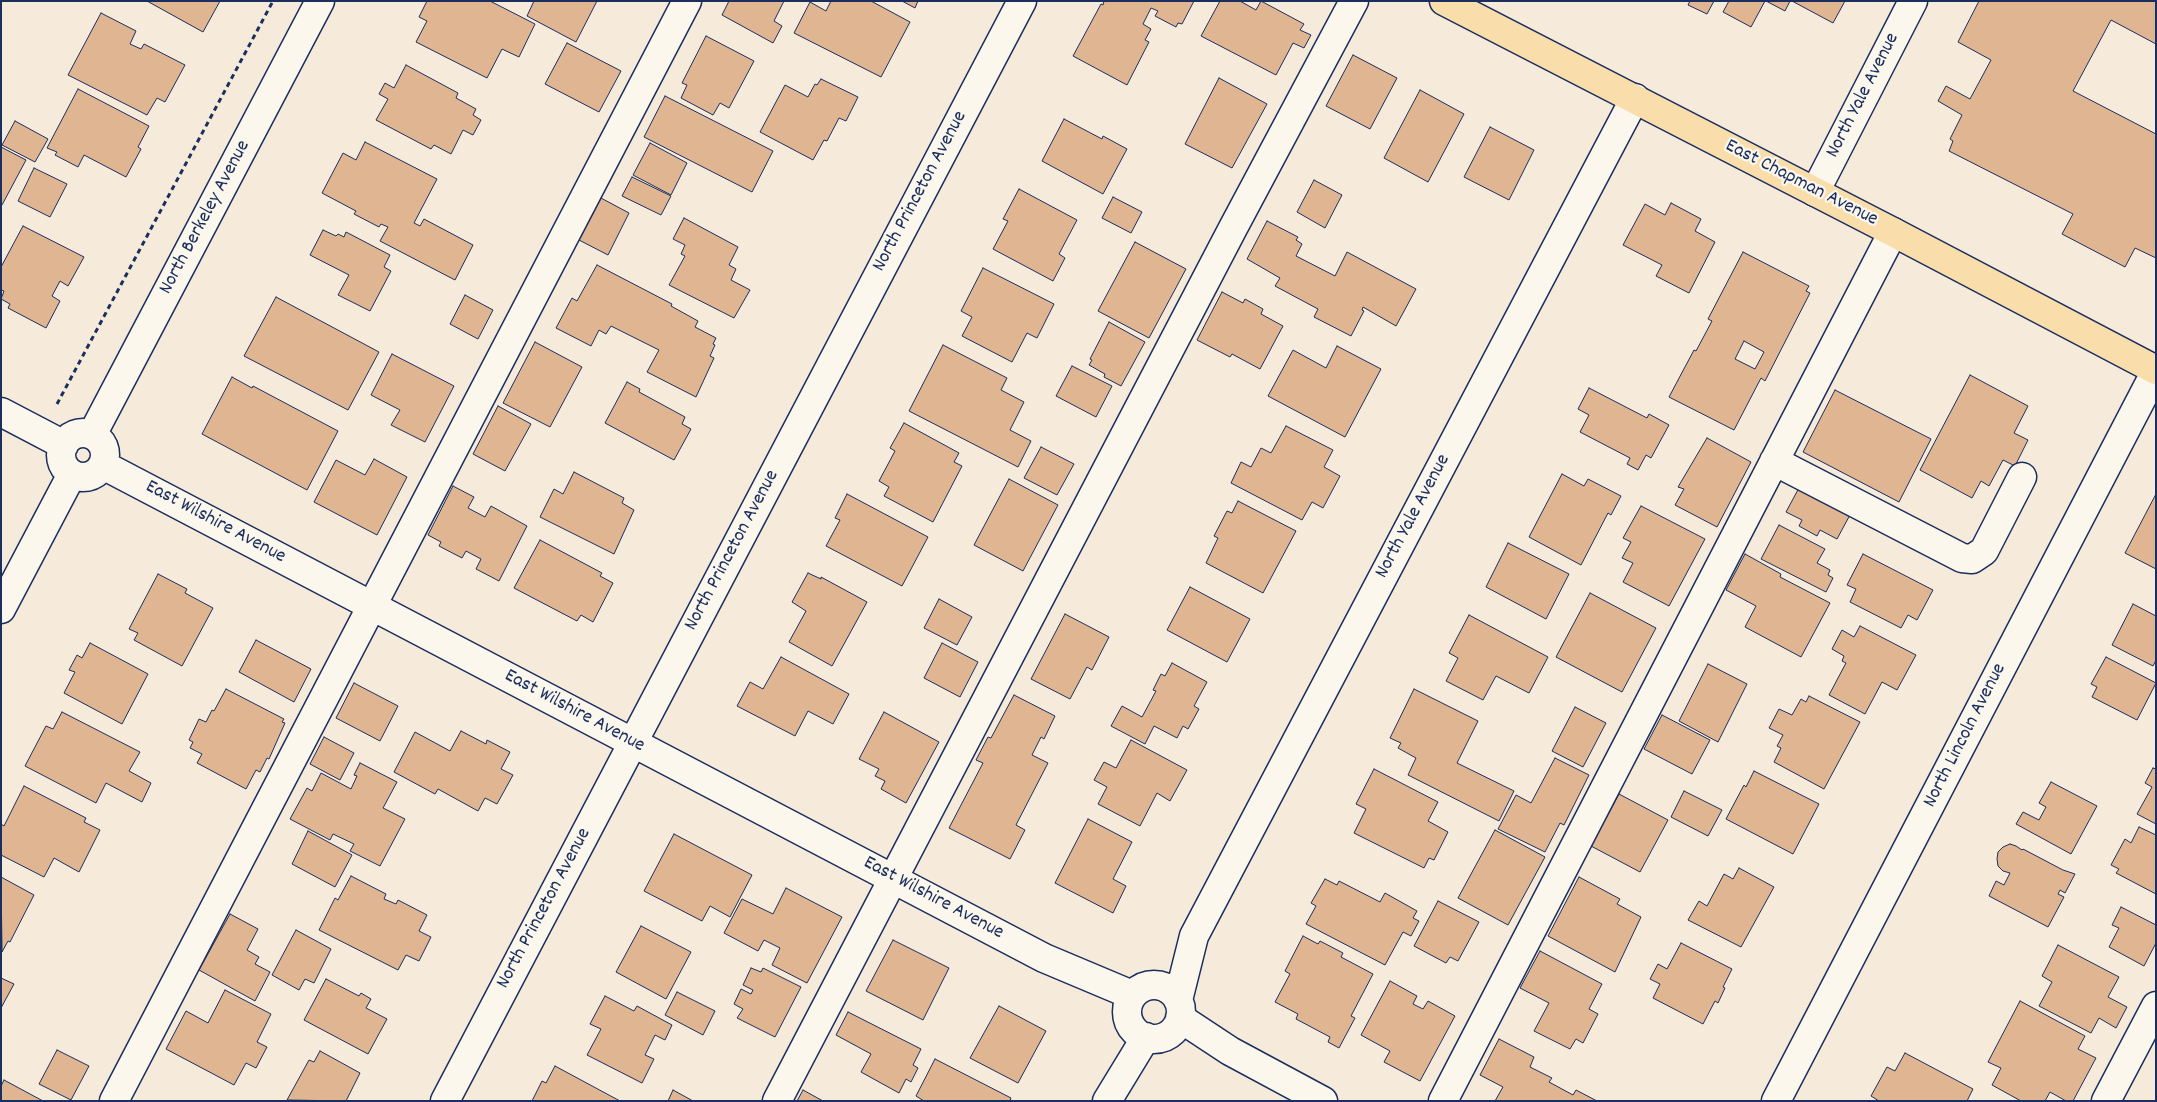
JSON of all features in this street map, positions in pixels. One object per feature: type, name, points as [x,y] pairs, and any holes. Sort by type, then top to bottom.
[{"type":"main road","name":"East Chapman Avenue","points":[[1444,1],[1893,232],[2156,371]]},
{"type":"street","name":"North Berkeley Avenue","points":[[92,435],[320,1]]},
{"type":"street","points":[[114,1101],[687,1]]},
{"type":"street","name":"North Princeton Avenue","points":[[445,1101],[1022,1]]},
{"type":"street","points":[[777,1101],[1233,228],[1354,1]]},
{"type":"street","name":"North Yale Avenue","points":[[1815,192],[1913,1]]},
{"type":"street","name":"North Yale Avenue","points":[[1108,1099],[1635,98]]},
{"type":"street","points":[[1443,1101],[1893,232]]},
{"type":"street","name":"North Lincoln Avenue","points":[[1776,1101],[2156,371]]},
{"type":"street","points":[[1,412],[53,439],[72,437],[81,433],[92,435],[101,442],[105,453],[103,465],[98,472],[89,476],[80,477],[72,474],[64,464],[53,439]]},
{"type":"street","points":[[1774,461],[1962,558],[1972,559],[1984,551],[2022,476]]},
{"type":"street","name":"East Wilshire Avenue","points":[[103,465],[1044,958],[1152,1014],[1230,1051],[1323,1101]]},
{"type":"street","points":[[1,610],[72,474]]},
{"type":"street","points":[[2106,1101],[2156,1006]]},
{"type":"path","points":[[53,439],[273,1]]},
{"type":"building","points":[[147,1],[220,1],[203,32]]},
{"type":"building","points":[[427,1],[490,1],[535,24],[519,57],[502,49],[487,78],[416,42],[427,21],[419,17]]},
{"type":"building","points":[[534,1],[597,1],[576,42],[527,16]]},
{"type":"building","points":[[729,1],[784,1],[774,21],[782,26],[773,43],[722,15]]},
{"type":"building","points":[[831,1],[871,1],[910,22],[881,77],[794,33],[810,2],[826,11]]},
{"type":"building","points":[[902,1],[918,1],[915,8]]},
{"type":"building","points":[[1104,1],[1194,1],[1182,24],[1178,23],[1176,27],[1155,16],[1158,11],[1151,8],[1143,24],[1151,29],[1145,40],[1149,42],[1127,85],[1073,56]]},
{"type":"building","points":[[1220,1],[1240,1],[1256,10],[1261,1],[1304,24],[1300,30],[1311,35],[1304,48],[1293,43],[1276,75],[1201,36]]},
{"type":"building","points":[[1690,1],[1714,1],[1707,14],[1688,5]]},
{"type":"building","points":[[1729,1],[1765,1],[1751,27],[1723,12]]},
{"type":"building","points":[[1766,1],[1790,1],[1785,11]]},
{"type":"building","points":[[1792,1],[1845,1],[1833,23]]},
{"type":"building","points":[[1979,1],[2156,1],[2156,44],[2111,20],[2073,91],[2156,134],[2156,258],[2135,248],[2125,267],[2062,234],[2073,214],[1949,151],[1953,141],[1950,139],[1962,115],[1938,101],[1946,86],[1970,99],[1991,60],[1958,42]]},
{"type":"building","points":[[101,13],[136,31],[130,44],[141,49],[144,44],[185,65],[165,102],[157,98],[147,115],[68,75]]},
{"type":"building","points":[[706,36],[754,61],[729,108],[720,103],[713,115],[681,98],[687,85],[682,83]]},
{"type":"building","points":[[567,43],[621,71],[599,112],[545,84]]},
{"type":"building","points":[[1353,55],[1397,78],[1370,129],[1326,106]]},
{"type":"building","points":[[406,65],[458,93],[456,98],[476,109],[473,115],[481,120],[473,135],[463,130],[451,154],[434,145],[431,149],[376,120],[388,99],[379,94],[385,83],[394,88]]},
{"type":"building","points":[[1219,78],[1267,104],[1232,168],[1185,144]]},
{"type":"building","points":[[821,79],[858,97],[846,121],[839,118],[827,141],[824,140],[813,160],[760,132],[785,85],[808,97],[815,84],[817,85]]},
{"type":"building","points":[[78,89],[149,126],[138,147],[141,149],[126,177],[84,155],[78,167],[55,155],[57,152],[47,148]]},
{"type":"building","points":[[1420,90],[1464,114],[1428,182],[1384,158]]},
{"type":"building","points":[[665,96],[773,151],[752,192],[644,137]]},
{"type":"building","points":[[1064,119],[1102,139],[1103,136],[1127,149],[1103,194],[1042,161]]},
{"type":"building","points":[[15,121],[48,139],[35,162],[2,145]]},
{"type":"building","points":[[1490,127],[1534,150],[1509,200],[1464,177]]},
{"type":"building","points":[[365,142],[437,179],[414,223],[420,226],[424,219],[473,245],[455,280],[380,241],[388,227],[381,224],[379,227],[354,214],[356,211],[322,193],[343,153],[356,160]]},
{"type":"building","points":[[650,143],[687,163],[671,195],[633,175]]},
{"type":"building","points":[[1,147],[26,160],[2,205],[1,204]]},
{"type":"building","points":[[34,168],[67,184],[50,217],[18,201]]},
{"type":"building","points":[[632,177],[671,196],[661,215],[622,196]]},
{"type":"building","points":[[1314,180],[1342,195],[1325,228],[1297,212]]},
{"type":"building","points":[[1019,189],[1077,220],[1059,254],[1065,258],[1053,281],[993,249],[1008,221],[1003,219]]},
{"type":"building","points":[[1113,197],[1142,212],[1131,233],[1102,218]]},
{"type":"building","points":[[601,198],[629,213],[608,255],[579,240]]},
{"type":"building","points":[[1671,203],[1701,219],[1695,231],[1715,242],[1689,293],[1656,276],[1662,265],[1623,245],[1645,204],[1665,215]]},
{"type":"building","points":[[684,218],[738,247],[729,265],[736,269],[731,280],[750,290],[734,318],[669,285],[685,256],[681,254],[685,245],[673,239]]},
{"type":"building","points":[[1267,221],[1298,237],[1296,240],[1302,244],[1296,256],[1335,276],[1347,252],[1416,289],[1396,326],[1363,307],[1362,310],[1364,311],[1351,336],[1314,317],[1318,309],[1275,286],[1280,278],[1247,259]]},
{"type":"building","points":[[23,226],[84,257],[68,286],[60,281],[52,296],[60,301],[46,328],[8,308],[10,304],[1,299],[4,291],[1,290],[1,267]]},
{"type":"building","points":[[323,230],[336,236],[338,234],[344,237],[346,232],[390,255],[384,267],[391,271],[370,311],[338,295],[349,275],[310,255]]},
{"type":"building","points":[[1135,242],[1186,269],[1149,338],[1098,311]]},
{"type":"building","points":[[1743,252],[1809,286],[1806,291],[1810,293],[1765,381],[1761,378],[1734,430],[1669,397],[1712,321],[1708,319]],"holes":[[[1744,341],[1764,352],[1755,369],[1735,359]]]},
{"type":"building","points":[[597,265],[672,304],[671,306],[698,321],[695,327],[716,338],[710,356],[714,358],[696,397],[647,372],[659,350],[611,326],[606,334],[599,330],[591,346],[556,328],[572,298],[577,301]]},
{"type":"building","points":[[983,268],[1054,304],[1037,338],[1027,333],[1012,362],[962,336],[972,317],[961,311]]},
{"type":"building","points":[[1222,292],[1243,303],[1245,299],[1263,309],[1261,314],[1283,326],[1260,369],[1232,354],[1230,357],[1197,340]]},
{"type":"building","points":[[465,295],[493,310],[478,339],[450,324]]},
{"type":"building","points":[[276,297],[379,352],[348,410],[244,356]]},
{"type":"building","points":[[1109,322],[1145,342],[1121,386],[1104,377],[1105,374],[1089,365],[1092,360],[1090,359]]},
{"type":"building","points":[[535,342],[582,367],[550,427],[503,403]]},
{"type":"building","points":[[943,345],[1007,378],[1001,390],[1024,402],[1010,430],[1031,441],[1018,467],[909,411]]},
{"type":"building","points":[[1337,346],[1381,369],[1345,437],[1268,396],[1293,350],[1326,368]]},
{"type":"building","points":[[392,354],[454,386],[425,442],[391,425],[400,410],[371,395]]},
{"type":"building","points":[[1072,366],[1112,386],[1096,417],[1056,396]]},
{"type":"building","points":[[1970,375],[2028,406],[2014,433],[2028,440],[2015,466],[2003,460],[1989,486],[1981,481],[1972,498],[1920,470]]},
{"type":"building","points":[[232,377],[252,388],[253,386],[338,431],[307,490],[202,434]]},
{"type":"building","points":[[627,382],[640,389],[639,392],[685,417],[682,424],[691,429],[674,460],[605,423]]},
{"type":"building","points":[[1589,388],[1647,418],[1649,414],[1669,425],[1651,458],[1646,455],[1638,470],[1627,464],[1630,458],[1580,432],[1589,415],[1578,409]]},
{"type":"building","points":[[1835,390],[1931,439],[1899,502],[1803,452]]},
{"type":"building","points":[[498,406],[531,424],[505,471],[473,454]]},
{"type":"building","points":[[904,423],[959,453],[954,462],[962,466],[933,522],[884,496],[889,487],[879,481],[895,451],[890,448]]},
{"type":"building","points":[[1286,426],[1333,450],[1324,467],[1340,476],[1323,508],[1312,502],[1302,520],[1231,483],[1241,462],[1251,467],[1261,448],[1271,453]]},
{"type":"building","points":[[1707,438],[1751,462],[1717,527],[1675,505],[1684,489],[1678,487]]},
{"type":"building","points":[[1041,447],[1074,464],[1057,495],[1024,478]]},
{"type":"building","points":[[374,459],[407,477],[377,535],[314,502],[336,460],[365,475]]},
{"type":"building","points":[[574,472],[624,498],[622,503],[634,510],[614,554],[540,517],[554,489],[563,494]]},
{"type":"building","points":[[1562,474],[1584,486],[1588,479],[1621,496],[1611,515],[1608,513],[1581,565],[1529,537]]},
{"type":"building","points":[[1009,479],[1058,505],[1023,571],[974,545]]},
{"type":"building","points":[[453,486],[474,497],[468,508],[485,517],[491,506],[527,526],[499,581],[476,569],[481,559],[466,551],[462,558],[439,546],[441,542],[428,535]]},
{"type":"building","points":[[1800,486],[1851,513],[1837,539],[1820,530],[1817,536],[1799,526],[1802,520],[1786,512]]},
{"type":"building","points":[[847,494],[928,537],[902,586],[826,546],[840,520],[835,518]]},
{"type":"building","points":[[2156,494],[2156,569],[2125,553]]},
{"type":"building","points":[[1238,501],[1296,531],[1263,593],[1206,563],[1218,538],[1214,536],[1227,511],[1232,513]]},
{"type":"building","points":[[1641,506],[1705,539],[1669,606],[1623,582],[1633,563],[1622,558],[1631,542],[1623,538]]},
{"type":"building","points":[[1779,525],[1825,549],[1817,563],[1830,570],[1828,575],[1833,578],[1826,592],[1761,559]]},
{"type":"building","points":[[540,540],[602,573],[600,576],[613,583],[593,622],[581,615],[577,621],[514,588]]},
{"type":"building","points":[[1508,543],[1569,574],[1546,619],[1486,587]]},
{"type":"building","points":[[1745,554],[1781,574],[1780,577],[1830,603],[1801,657],[1745,627],[1756,606],[1726,590]]},
{"type":"building","points":[[1863,554],[1933,590],[1917,620],[1908,615],[1901,628],[1850,602],[1856,589],[1847,585]]},
{"type":"building","points":[[808,573],[821,579],[821,577],[867,602],[832,666],[789,642],[806,611],[792,602]]},
{"type":"building","points":[[158,574],[187,589],[185,593],[213,608],[182,666],[134,640],[138,633],[129,629]]},
{"type":"building","points":[[1190,587],[1250,619],[1227,662],[1167,630]]},
{"type":"building","points":[[1590,593],[1656,628],[1622,692],[1556,657]]},
{"type":"building","points":[[939,599],[972,617],[957,645],[924,628]]},
{"type":"building","points":[[2133,604],[2156,616],[2156,660],[2153,666],[2112,645]]},
{"type":"building","points":[[1065,614],[1109,637],[1092,670],[1087,667],[1070,699],[1031,679]]},
{"type":"building","points":[[1469,615],[1548,657],[1529,693],[1496,676],[1483,700],[1446,681],[1458,658],[1449,653]]},
{"type":"building","points":[[1860,626],[1916,655],[1897,690],[1882,682],[1865,714],[1829,695],[1846,663],[1842,661],[1844,656],[1832,649],[1842,630],[1854,637]]},
{"type":"building","points":[[256,640],[311,669],[294,702],[239,672]]},
{"type":"building","points":[[90,643],[148,674],[122,724],[64,693],[75,672],[69,670],[77,655],[82,658]]},
{"type":"building","points":[[942,643],[978,662],[960,697],[924,678]]},
{"type":"building","points":[[781,657],[849,694],[833,724],[808,711],[795,736],[737,706],[750,682],[763,689]]},
{"type":"building","points":[[2106,657],[2156,683],[2137,720],[2092,697],[2097,687],[2091,684]]},
{"type":"building","points":[[1172,663],[1207,682],[1194,706],[1199,709],[1188,729],[1183,726],[1177,738],[1154,726],[1145,744],[1111,726],[1122,706],[1142,717],[1156,691],[1153,690],[1161,674],[1165,676]]},
{"type":"building","points":[[1708,664],[1747,684],[1718,742],[1679,721]]},
{"type":"building","points":[[354,683],[398,706],[380,741],[336,718]]},
{"type":"building","points":[[226,689],[284,719],[282,722],[285,723],[269,759],[267,758],[260,772],[256,770],[246,789],[197,763],[202,754],[190,748],[193,742],[189,740],[199,719],[206,722]]},
{"type":"building","points":[[1414,689],[1478,721],[1457,763],[1514,791],[1499,821],[1408,775],[1416,758],[1398,748],[1401,743],[1390,738]]},
{"type":"building","points":[[1014,695],[1055,716],[1044,739],[1041,737],[1032,755],[1048,763],[1016,825],[1025,830],[1010,859],[949,828],[983,763],[976,760],[988,737],[991,738]]},
{"type":"building","points":[[1809,696],[1860,722],[1824,789],[1774,762],[1781,748],[1777,746],[1783,735],[1769,728],[1779,709],[1792,715],[1801,699],[1806,702]]},
{"type":"building","points":[[1575,707],[1606,723],[1583,767],[1552,751]]},
{"type":"building","points":[[62,712],[140,752],[129,771],[151,783],[142,802],[106,783],[96,803],[25,766],[46,726],[53,729]]},
{"type":"building","points":[[884,712],[939,742],[906,803],[881,789],[885,781],[875,776],[879,769],[859,759]]},
{"type":"building","points":[[1662,715],[1710,740],[1692,774],[1644,749]]},
{"type":"building","points":[[461,731],[486,744],[487,740],[510,752],[501,769],[513,775],[497,804],[485,798],[478,811],[438,789],[435,794],[394,772],[415,732],[450,751]]},
{"type":"building","points":[[324,737],[354,753],[340,780],[310,764]]},
{"type":"building","points":[[1131,740],[1187,770],[1170,801],[1157,793],[1140,826],[1098,804],[1107,787],[1094,780],[1104,762],[1116,768]]},
{"type":"building","points":[[1555,758],[1589,775],[1564,825],[1560,823],[1545,852],[1498,829],[1516,795],[1531,803]]},
{"type":"building","points":[[360,763],[397,782],[383,808],[405,819],[380,866],[350,851],[354,844],[333,834],[330,840],[290,819],[307,788],[312,791],[321,773],[351,789],[357,776],[354,775]]},
{"type":"building","points":[[2153,768],[2156,769],[2156,824],[2137,814],[2152,787],[2145,783]]},
{"type":"building","points":[[1374,769],[1438,802],[1428,821],[1448,832],[1434,860],[1429,858],[1424,868],[1354,833],[1366,809],[1356,804]]},
{"type":"building","points":[[1754,771],[1819,804],[1793,854],[1726,819],[1744,785],[1746,787]]},
{"type":"building","points":[[2051,782],[2097,806],[2071,854],[2016,824],[2023,812],[2039,820],[2046,807],[2039,803]]},
{"type":"building","points":[[24,786],[86,818],[84,822],[100,830],[79,872],[54,858],[44,877],[1,855],[1,824],[4,826]]},
{"type":"building","points":[[1684,791],[1722,810],[1708,836],[1671,817]]},
{"type":"building","points":[[1619,794],[1668,820],[1640,872],[1591,846]]},
{"type":"building","points":[[1088,819],[1132,842],[1113,879],[1126,886],[1113,913],[1055,883]]},
{"type":"building","points":[[2139,827],[2156,835],[2156,894],[2116,873],[2119,869],[2111,865],[2125,839],[2131,843]]},
{"type":"building","points":[[1495,830],[1545,857],[1508,925],[1458,898]]},
{"type":"building","points":[[308,831],[352,855],[335,887],[292,864]]},
{"type":"building","points":[[674,834],[752,875],[730,917],[710,906],[702,921],[644,891]]},
{"type":"building","points":[[2010,844],[2075,874],[2065,893],[2060,890],[2058,894],[2064,897],[2048,927],[1989,896],[1996,881],[2004,885],[2010,873],[2003,871],[1998,866],[1997,859],[1998,852]]},
{"type":"building","points":[[1739,868],[1774,887],[1741,947],[1688,920],[1699,901],[1707,906],[1724,874],[1733,879]]},
{"type":"building","points":[[351,876],[386,894],[384,899],[396,904],[398,900],[427,915],[419,931],[431,937],[419,961],[406,955],[398,970],[319,930],[335,898],[338,900]]},
{"type":"building","points":[[1,877],[34,895],[10,942],[8,941],[2,952]]},
{"type":"building","points":[[1579,877],[1620,899],[1617,904],[1641,917],[1615,972],[1548,936]]},
{"type":"building","points":[[1325,879],[1337,885],[1339,881],[1380,902],[1385,893],[1417,911],[1413,918],[1419,921],[1411,936],[1403,932],[1385,965],[1306,924],[1316,906],[1311,903]]},
{"type":"building","points":[[786,888],[842,917],[807,983],[772,965],[780,948],[764,940],[758,951],[724,933],[742,899],[773,914]]},
{"type":"building","points":[[1438,901],[1479,922],[1458,961],[1450,957],[1446,963],[1414,946]]},
{"type":"building","points":[[2121,907],[2156,925],[2156,943],[2144,966],[2109,947],[2119,928],[2112,925]]},
{"type":"building","points":[[230,914],[258,929],[247,950],[259,957],[255,964],[270,972],[255,1001],[199,970]]},
{"type":"building","points":[[641,926],[691,952],[666,999],[616,972]]},
{"type":"building","points":[[296,930],[331,949],[314,983],[305,979],[299,990],[272,975]]},
{"type":"building","points":[[1303,936],[1318,944],[1320,941],[1343,953],[1341,957],[1373,974],[1351,1016],[1355,1018],[1339,1048],[1328,1042],[1330,1037],[1296,1019],[1298,1014],[1275,1002],[1290,974],[1285,971]]},
{"type":"building","points":[[893,940],[949,968],[923,1020],[866,991]]},
{"type":"building","points":[[1681,943],[1732,969],[1718,1003],[1715,1001],[1703,1024],[1653,998],[1660,984],[1650,979],[1658,964],[1667,969]]},
{"type":"building","points":[[2058,945],[2119,977],[2108,997],[2127,1007],[2116,1028],[2099,1018],[2091,1033],[2039,1006],[2052,982],[2042,976]]},
{"type":"building","points":[[1540,951],[1602,984],[1589,1009],[1598,1014],[1583,1043],[1576,1039],[1570,1049],[1534,1031],[1549,1003],[1520,988]]},
{"type":"building","points":[[751,968],[761,972],[763,968],[801,987],[775,1037],[737,1018],[743,1009],[734,1004],[741,989],[751,994],[753,990],[743,985]]},
{"type":"building","points":[[1,978],[14,984],[1,1008]]},
{"type":"building","points":[[326,979],[359,996],[361,993],[371,999],[366,1008],[387,1019],[368,1054],[304,1020]]},
{"type":"building","points":[[1390,981],[1417,996],[1413,1004],[1423,1009],[1428,1001],[1455,1016],[1420,1081],[1384,1062],[1390,1051],[1361,1035]]},
{"type":"building","points":[[225,990],[271,1014],[257,1042],[267,1047],[256,1068],[246,1063],[234,1085],[166,1049],[186,1011],[208,1023]]},
{"type":"building","points":[[677,992],[715,1011],[703,1035],[665,1015]]},
{"type":"building","points":[[605,996],[634,1011],[637,1006],[672,1025],[665,1040],[655,1035],[645,1055],[654,1059],[642,1083],[587,1055],[601,1029],[590,1024]]},
{"type":"building","points":[[2020,1001],[2085,1036],[2078,1049],[2096,1058],[2073,1101],[2066,1101],[2050,1092],[2045,1101],[2021,1101],[1992,1085],[2001,1068],[1988,1062]]},
{"type":"building","points":[[999,1006],[1046,1031],[1018,1083],[970,1058]]},
{"type":"building","points":[[848,1012],[921,1049],[913,1065],[918,1068],[911,1082],[906,1079],[899,1093],[861,1072],[871,1054],[836,1035]]},
{"type":"building","points":[[1499,1039],[1534,1057],[1530,1067],[1552,1078],[1549,1082],[1573,1095],[1576,1090],[1597,1101],[1495,1101],[1503,1087],[1480,1075]]},
{"type":"building","points":[[57,1050],[89,1066],[71,1100],[39,1084]]},
{"type":"building","points":[[320,1051],[360,1073],[346,1101],[287,1100],[309,1060],[314,1062]]},
{"type":"building","points":[[1905,1053],[1973,1089],[1967,1101],[1879,1101],[1871,1096],[1887,1067],[1895,1071]]},
{"type":"building","points":[[935,1059],[1011,1098],[1010,1101],[924,1101],[916,1096]]},
{"type":"building","points":[[555,1066],[620,1101],[532,1101],[542,1081],[546,1083]]},
{"type":"building","points":[[4,1080],[43,1101],[1,1101],[1,1086]]},
{"type":"building","points":[[673,1090],[693,1101],[668,1101]]},
{"type":"building","points":[[803,1090],[823,1101],[797,1101]]}]
